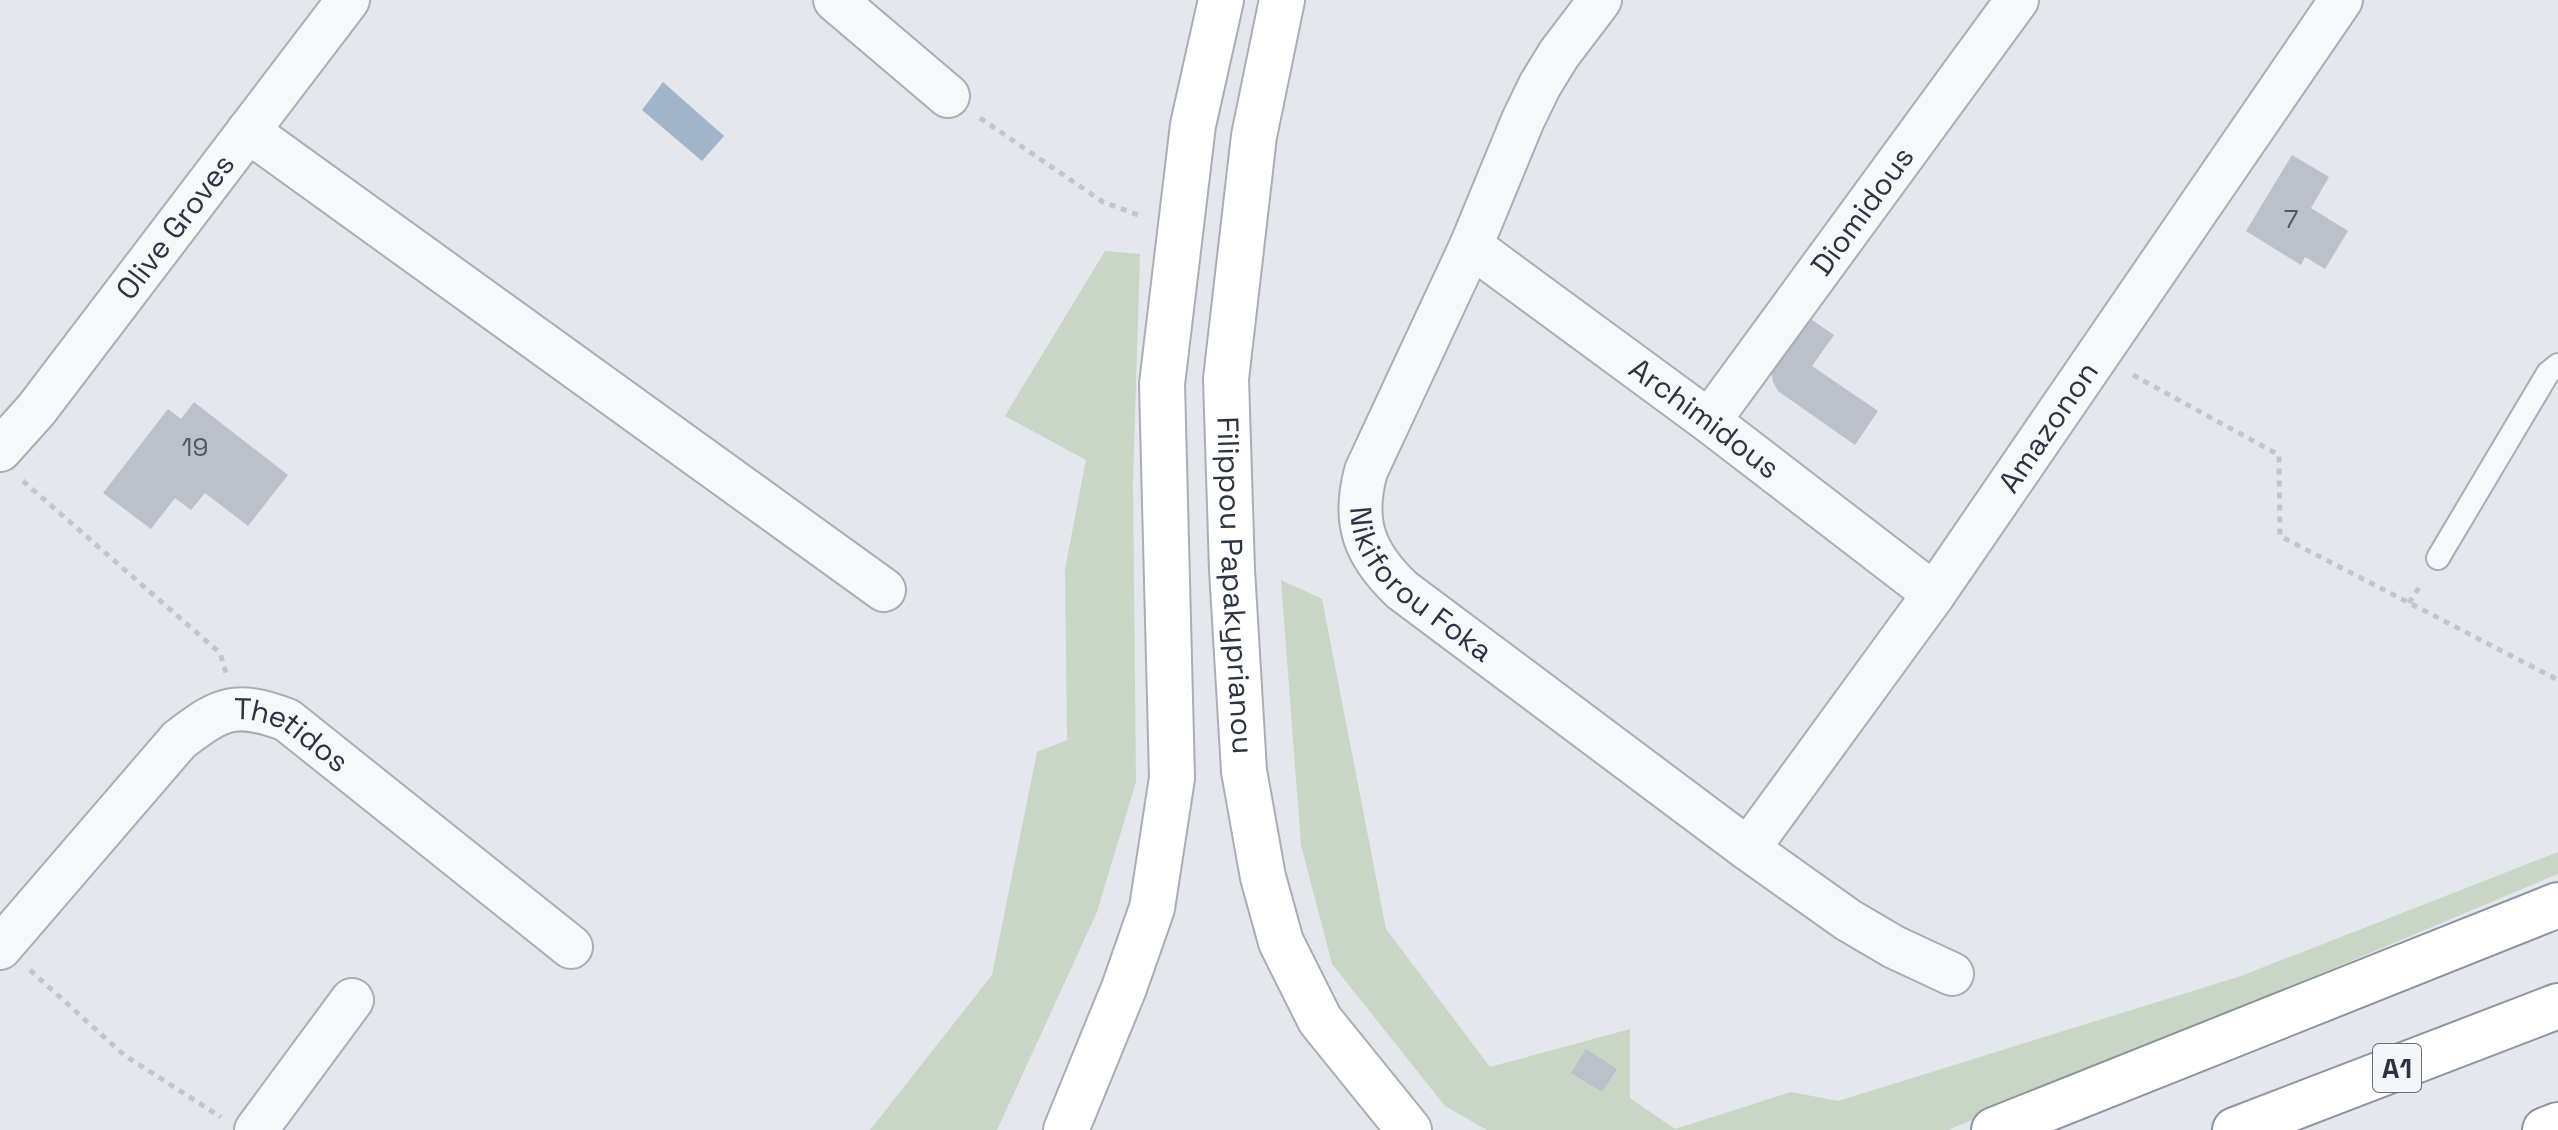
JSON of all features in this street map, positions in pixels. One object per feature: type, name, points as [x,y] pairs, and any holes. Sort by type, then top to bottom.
[{"type":"main road","points":[[1066,1130],[1124,988],[1152,908],[1172,778],[1162,384],[1193,125],[1221,0]]},
{"type":"main road","name":"Filippou Papakyprianou","points":[[1282,0],[1254,136],[1226,379],[1232,570],[1244,771],[1263,877],[1281,942],[1320,1020],[1409,1130]]},
{"type":"main road","points":[[1994,1130],[2558,905]]},
{"type":"main road","name":"A1","points":[[2235,1130],[2558,1006]]},
{"type":"main road","points":[[2545,1130],[2558,1125]]},
{"type":"street","name":"Olive Groves","points":[[6,461],[36,410],[348,0]]},
{"type":"street","points":[[835,0],[948,96]]},
{"type":"street","name":"Nikiforou Foka","points":[[1600,0],[1540,85],[1471,246],[1366,471],[1360,510],[1370,554],[1402,590],[1748,849],[1860,927],[1952,974]]},
{"type":"street","name":"Diomidous","points":[[1709,421],[2017,0]]},
{"type":"street","name":"Amazonon","points":[[1748,849],[1934,594],[2341,0]]},
{"type":"street","points":[[248,131],[884,590]]},
{"type":"street","name":"Archimidous","points":[[1471,246],[1709,421],[1934,594]]},
{"type":"street","name":"Thetidos","points":[[1,947],[179,740],[215,713],[237,708],[259,710],[287,720],[571,947]]},
{"type":"street","points":[[243,1126],[352,1000]]},
{"type":"lane","points":[[2438,558],[2548,373],[2558,365]]},
{"type":"path","points":[[948,96],[1103,202],[1180,230]]},
{"type":"path","points":[[2097,355],[2279,455],[2280,536],[2558,680]]},
{"type":"path","points":[[6,461],[220,653],[237,708]]},
{"type":"path","points":[[1,947],[124,1055],[243,1126]]},
{"type":"green space","points":[[1105,251],[1140,254],[1133,481],[1136,782],[1097,912],[997,1130],[870,1130],[992,975],[1037,752],[1067,740],[1065,569],[1086,460],[1005,416]]},
{"type":"green space","points":[[1281,580],[1322,599],[1386,929],[1490,1067],[1630,1029],[1630,1098],[1675,1129],[1791,1092],[1838,1101],[2241,976],[2558,852],[2558,874],[1948,1130],[1487,1130],[1445,1106],[1332,964],[1301,845]]},
{"type":"water","points":[[663,82],[724,136],[702,161],[642,110]]},
{"type":"building","points":[[2292,155],[2329,177],[2311,208],[2348,231],[2325,269],[2305,257],[2301,265],[2246,231]]},
{"type":"building","points":[[1802,313],[1834,335],[1812,366],[1878,411],[1855,445],[1778,391],[1773,382],[1771,369]]},
{"type":"building","points":[[194,402],[288,475],[248,526],[205,493],[191,510],[175,498],[151,529],[103,493],[168,409],[181,419]]},
{"type":"building","points":[[1586,1049],[1617,1069],[1602,1092],[1571,1073]]}]
